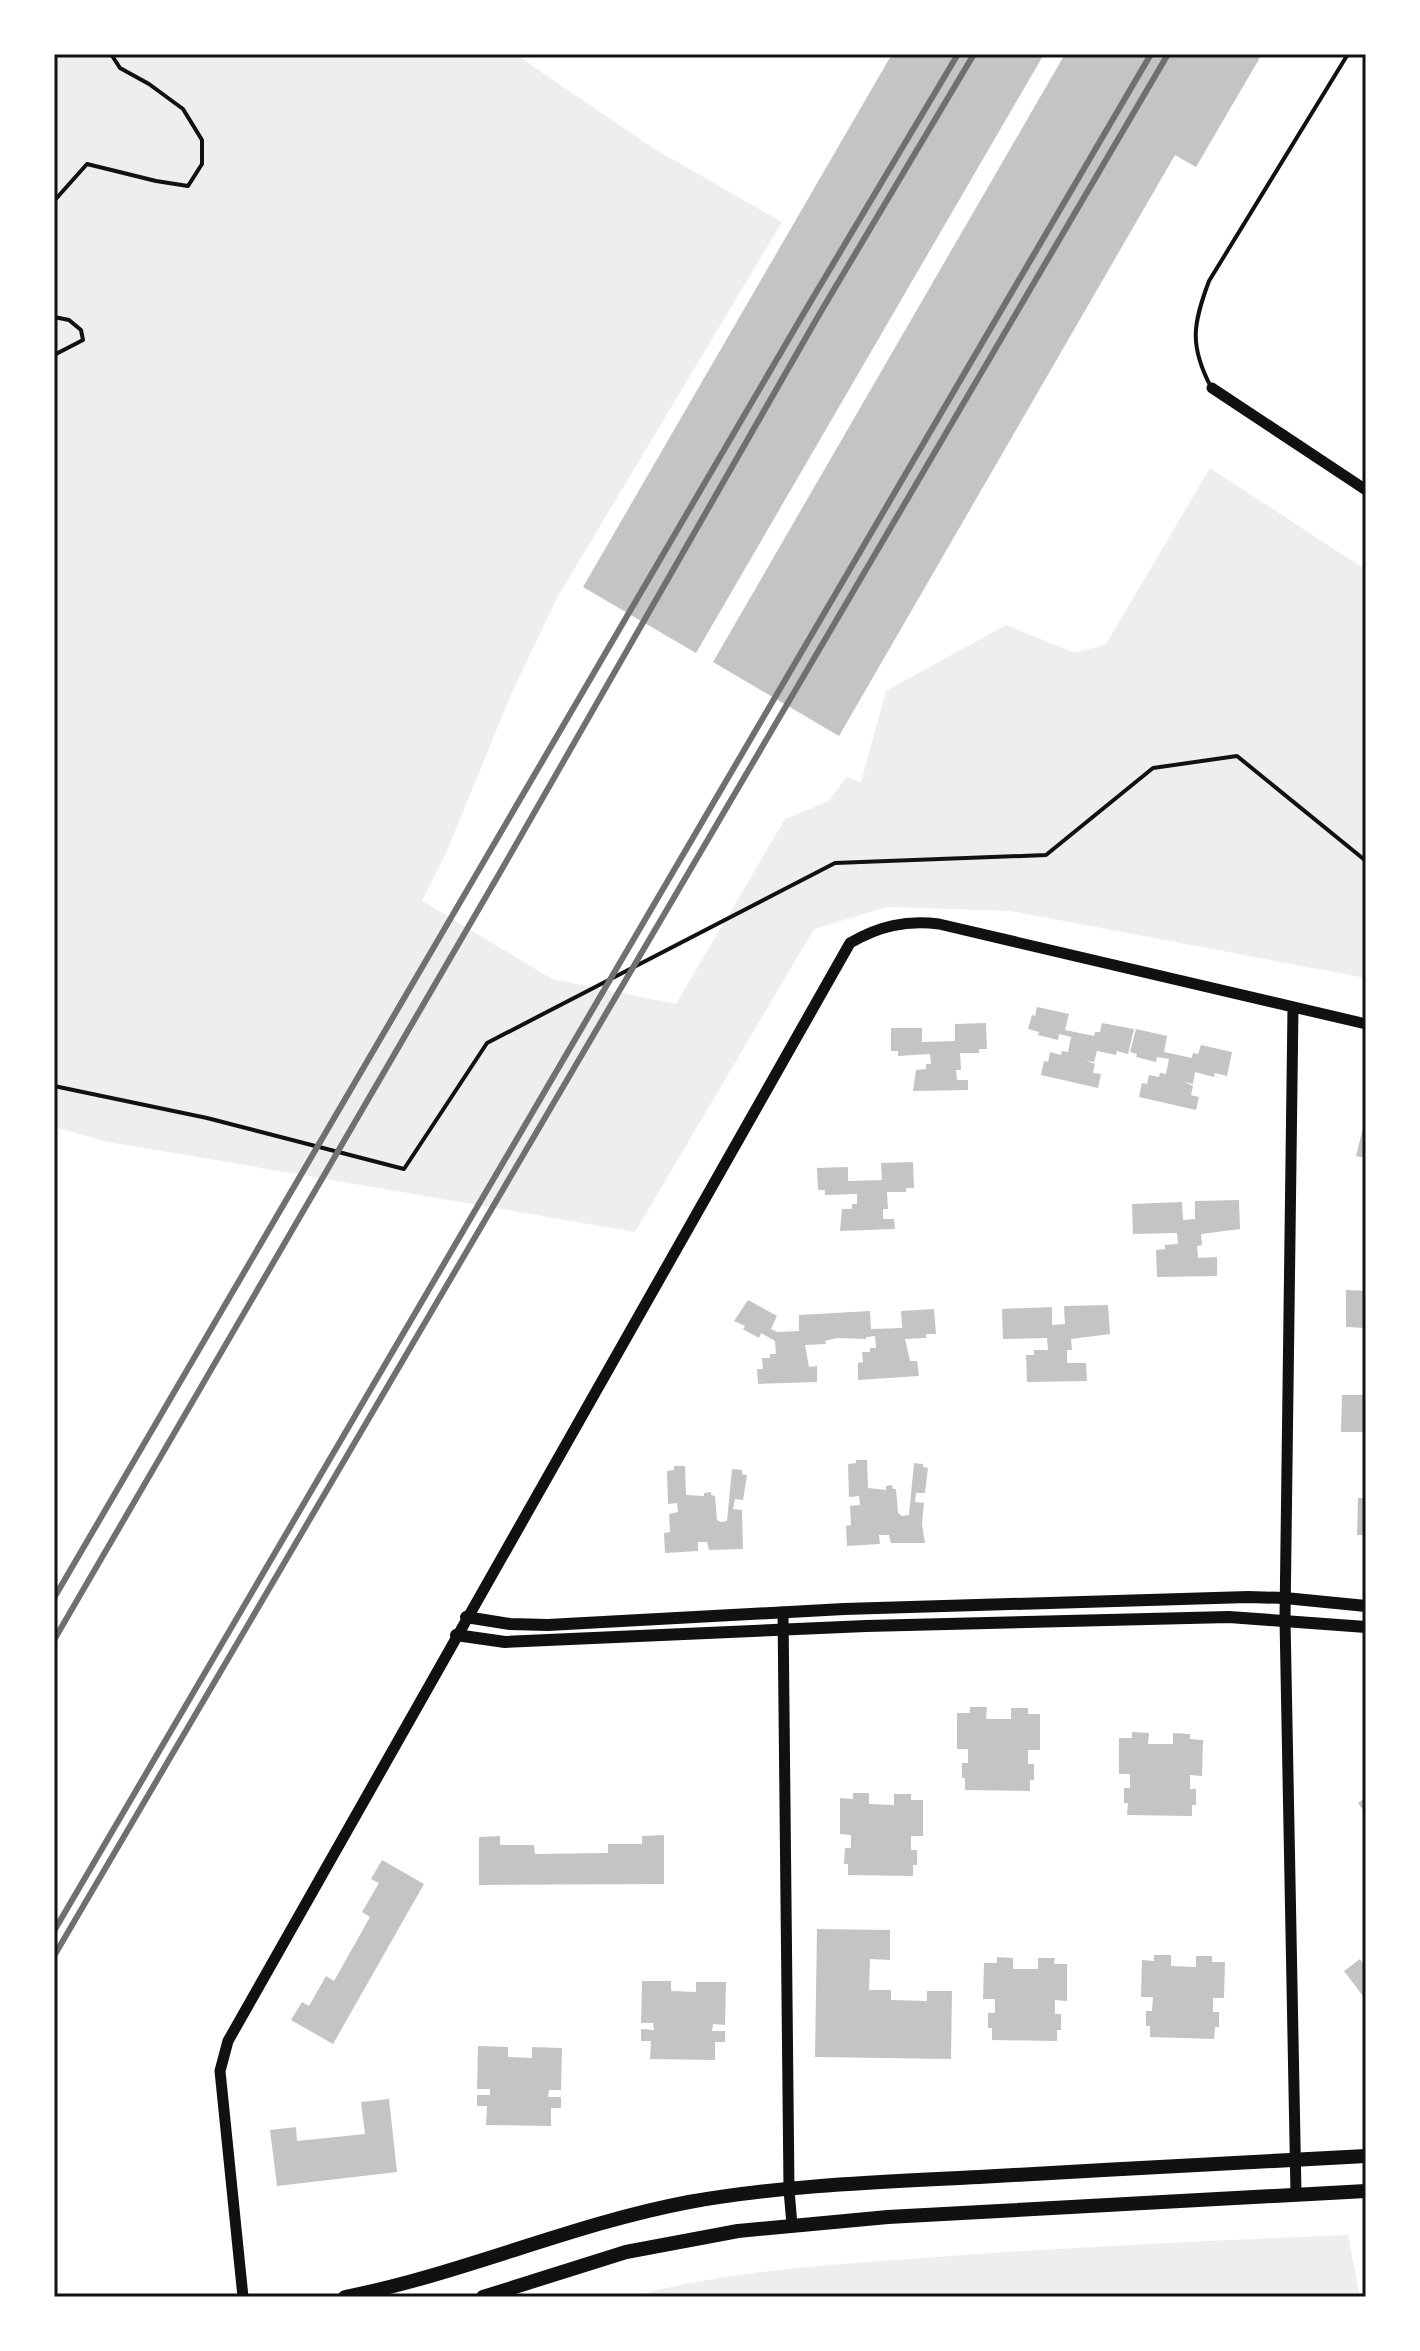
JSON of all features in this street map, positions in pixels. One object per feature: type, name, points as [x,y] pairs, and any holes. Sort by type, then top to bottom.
[{"type":"main road","points":[[466,1617],[510,1624],[548,1625],[783,1612],[1178,1598],[1285,1598],[1366,1606]]},
{"type":"main road","points":[[456,1635],[505,1642],[978,1622],[1229,1617],[1366,1627]]},
{"type":"main road","points":[[345,2297],[386,2289],[620,2219],[688,2202],[789,2190],[1366,2156]]},
{"type":"main road","points":[[483,2297],[626,2252],[725,2233],[792,2225],[1366,2191]]},
{"type":"street","points":[[1212,388],[1366,490]]},
{"type":"street","points":[[243,2297],[220,2071],[228,2041],[850,943],[872,931],[895,924],[939,924],[1366,1024]]},
{"type":"street","points":[[1293,1007],[1285,1619],[1296,2194]]},
{"type":"street","points":[[783,1612],[789,2190],[792,2225]]},
{"type":"lane","points":[[1212,388],[1199,363],[1195,338],[1199,308],[1209,281],[1348,54]]},
{"type":"path","points":[[54,201],[87,164],[188,186],[202,164],[202,140],[183,109],[149,84],[120,68],[111,54]]},
{"type":"path","points":[[54,317],[69,320],[81,330],[83,340],[54,355]]},
{"type":"path","points":[[54,1086],[207,1118],[404,1169],[487,1043],[835,863],[1046,855],[1153,768],[1237,756],[1366,861]]},
{"type":"shaded area","points":[[54,54],[515,54],[653,148],[782,222],[557,598],[513,690],[446,853],[422,901],[552,979],[676,1004],[785,819],[829,801],[846,777],[861,782],[886,691],[1006,625],[1075,653],[1106,644],[1210,468],[1366,570],[1366,978],[1011,911],[887,907],[814,929],[635,1232],[104,1141],[54,1127]]},
{"type":"shaded area","points":[[1348,2235],[1360,2297],[629,2297],[702,2281],[813,2267],[1083,2247]]},
{"type":"building","points":[[892,54],[1044,54],[696,653],[583,587]]},
{"type":"building","points":[[1065,54],[1262,54],[1196,167],[1175,155],[839,736],[713,662]]},
{"type":"building","points":[[1037,1007],[1069,1014],[1065,1030],[1094,1036],[1095,1032],[1100,1032],[1102,1023],[1134,1029],[1128,1054],[1097,1051],[1094,1062],[1085,1060],[1095,1064],[1093,1073],[1101,1074],[1098,1088],[1041,1075],[1050,1052],[1061,1055],[1062,1051],[1068,1052],[1071,1037],[1059,1034],[1058,1040],[1028,1029]]},
{"type":"building","points":[[986,1023],[987,1049],[979,1049],[979,1053],[960,1053],[961,1070],[956,1070],[957,1080],[968,1080],[968,1090],[913,1091],[916,1070],[926,1069],[926,1064],[931,1064],[930,1054],[898,1056],[898,1051],[891,1051],[891,1028],[922,1028],[922,1042],[955,1041],[955,1024]]},
{"type":"building","points":[[1136,1029],[1167,1036],[1164,1052],[1192,1058],[1193,1053],[1198,1054],[1201,1045],[1232,1052],[1227,1076],[1215,1073],[1214,1077],[1195,1072],[1193,1084],[1184,1082],[1193,1086],[1191,1095],[1199,1097],[1196,1110],[1139,1097],[1142,1083],[1147,1084],[1149,1075],[1159,1077],[1160,1073],[1166,1074],[1169,1059],[1157,1057],[1156,1062],[1136,1057],[1137,1054],[1130,1052]]},
{"type":"building","points":[[1366,1120],[1366,1158],[1356,1156]]},
{"type":"building","points":[[913,1162],[914,1188],[906,1188],[906,1192],[887,1192],[888,1209],[883,1209],[883,1219],[894,1219],[895,1229],[840,1231],[842,1209],[852,1209],[852,1204],[857,1204],[857,1194],[825,1195],[825,1190],[818,1190],[817,1168],[848,1167],[848,1181],[882,1180],[881,1163]]},
{"type":"building","points":[[1239,1200],[1240,1229],[1201,1234],[1202,1245],[1197,1246],[1198,1258],[1217,1257],[1217,1276],[1157,1277],[1156,1250],[1165,1249],[1165,1245],[1178,1244],[1177,1233],[1133,1234],[1132,1204],[1182,1202],[1183,1220],[1195,1219],[1195,1201]]},
{"type":"building","points":[[1346,1290],[1366,1291],[1366,1328],[1346,1327]]},
{"type":"building","points":[[748,1300],[777,1316],[771,1329],[777,1332],[799,1331],[799,1315],[870,1311],[871,1329],[902,1328],[901,1311],[934,1309],[936,1334],[905,1339],[910,1361],[917,1361],[919,1376],[858,1380],[858,1363],[863,1362],[862,1352],[876,1348],[875,1336],[866,1339],[837,1338],[825,1341],[826,1344],[805,1345],[809,1367],[817,1366],[817,1382],[758,1384],[757,1369],[763,1369],[762,1358],[776,1354],[775,1341],[761,1333],[759,1338],[734,1321]]},
{"type":"building","points":[[1108,1305],[1110,1334],[1071,1339],[1072,1350],[1067,1350],[1067,1363],[1086,1363],[1087,1381],[1027,1382],[1026,1355],[1034,1355],[1034,1350],[1048,1350],[1047,1338],[1003,1339],[1002,1309],[1052,1307],[1052,1325],[1065,1324],[1064,1306]]},
{"type":"building","points":[[1342,1395],[1366,1395],[1366,1432],[1341,1432]]},
{"type":"building","points":[[856,1460],[867,1460],[868,1488],[886,1490],[886,1486],[892,1485],[896,1489],[898,1513],[902,1516],[909,1515],[914,1463],[928,1468],[925,1493],[916,1493],[915,1502],[924,1503],[922,1524],[925,1543],[891,1543],[889,1535],[879,1535],[880,1544],[847,1546],[846,1526],[851,1525],[850,1506],[860,1505],[859,1496],[849,1497],[848,1464],[856,1463]]},
{"type":"building","points":[[674,1466],[685,1466],[686,1495],[704,1496],[704,1493],[711,1492],[715,1496],[717,1520],[721,1522],[727,1521],[732,1469],[742,1470],[742,1474],[747,1475],[743,1500],[735,1499],[733,1509],[742,1510],[743,1549],[709,1550],[707,1542],[698,1542],[698,1551],[665,1553],[664,1533],[670,1532],[669,1514],[678,1512],[677,1503],[668,1504],[667,1471],[674,1470]]},
{"type":"building","points":[[1358,1498],[1366,1498],[1366,1535],[1357,1535]]},
{"type":"building","points":[[970,1707],[987,1707],[986,1719],[1011,1719],[1011,1708],[1028,1708],[1028,1714],[1040,1714],[1040,1750],[1028,1750],[1028,1764],[1034,1764],[1030,1791],[965,1790],[962,1763],[968,1763],[968,1749],[957,1749],[957,1713],[970,1713]]},
{"type":"building","points":[[1132,1732],[1149,1733],[1148,1744],[1173,1744],[1173,1733],[1190,1734],[1190,1739],[1203,1740],[1202,1776],[1190,1775],[1190,1789],[1196,1789],[1192,1816],[1127,1815],[1124,1788],[1130,1788],[1130,1774],[1119,1774],[1119,1738],[1132,1738]]},
{"type":"building","points":[[853,1793],[869,1793],[869,1804],[894,1805],[894,1794],[911,1794],[911,1800],[923,1800],[923,1836],[911,1836],[911,1850],[917,1850],[913,1876],[848,1875],[848,1864],[844,1864],[845,1848],[851,1848],[851,1835],[840,1834],[840,1798],[853,1799]]},
{"type":"building","points":[[1366,1797],[1366,1814],[1358,1803]]},
{"type":"building","points":[[664,1835],[664,1884],[479,1885],[479,1837],[500,1836],[500,1845],[534,1845],[535,1854],[608,1853],[608,1844],[642,1844],[642,1836]]},
{"type":"building","points":[[382,1860],[424,1884],[333,2044],[291,2020],[302,2002],[309,2006],[326,1976],[334,1981],[370,1917],[362,1912],[379,1883],[371,1879]]},
{"type":"building","points":[[817,1929],[890,1930],[890,1960],[870,1959],[869,1990],[891,1990],[891,2000],[927,2001],[927,1991],[952,1991],[951,2059],[815,2057]]},
{"type":"building","points":[[1154,1955],[1171,1955],[1171,1966],[1196,1967],[1196,1956],[1212,1956],[1212,1962],[1225,1962],[1224,1998],[1213,1998],[1213,2012],[1219,2012],[1219,2027],[1215,2027],[1214,2039],[1150,2037],[1146,2011],[1152,2011],[1153,1997],[1141,1997],[1142,1960],[1154,1961]]},
{"type":"building","points":[[997,1957],[1013,1958],[1013,1969],[1038,1969],[1038,1958],[1055,1958],[1054,1964],[1067,1964],[1067,2001],[1055,2000],[1055,2014],[1061,2014],[1057,2041],[992,2040],[988,2013],[995,2013],[995,1999],[983,1999],[984,1963],[997,1963]]},
{"type":"building","points":[[1360,1959],[1366,1968],[1366,2000],[1344,1971]]},
{"type":"building","points":[[642,1981],[671,1981],[671,1991],[696,1992],[696,1982],[726,1982],[725,2025],[713,2024],[712,2031],[725,2031],[725,2042],[715,2042],[715,2060],[650,2059],[651,2041],[641,2041],[641,2029],[654,2030],[653,2023],[641,2023]]},
{"type":"building","points":[[478,2046],[508,2047],[508,2057],[532,2058],[532,2047],[562,2048],[561,2090],[549,2090],[548,2097],[561,2097],[561,2108],[551,2108],[551,2126],[486,2125],[487,2106],[477,2106],[477,2095],[490,2095],[490,2089],[477,2089]]},
{"type":"building","points":[[389,2099],[397,2172],[277,2186],[270,2130],[296,2127],[297,2141],[365,2134],[361,2102]]},
{"type":"railway","points":[[54,1598],[958,54]]},
{"type":"railway","points":[[54,1640],[502,869],[820,313],[974,54]]},
{"type":"railway","points":[[54,1931],[1151,54]]},
{"type":"railway","points":[[54,1956],[1168,54]]}]
